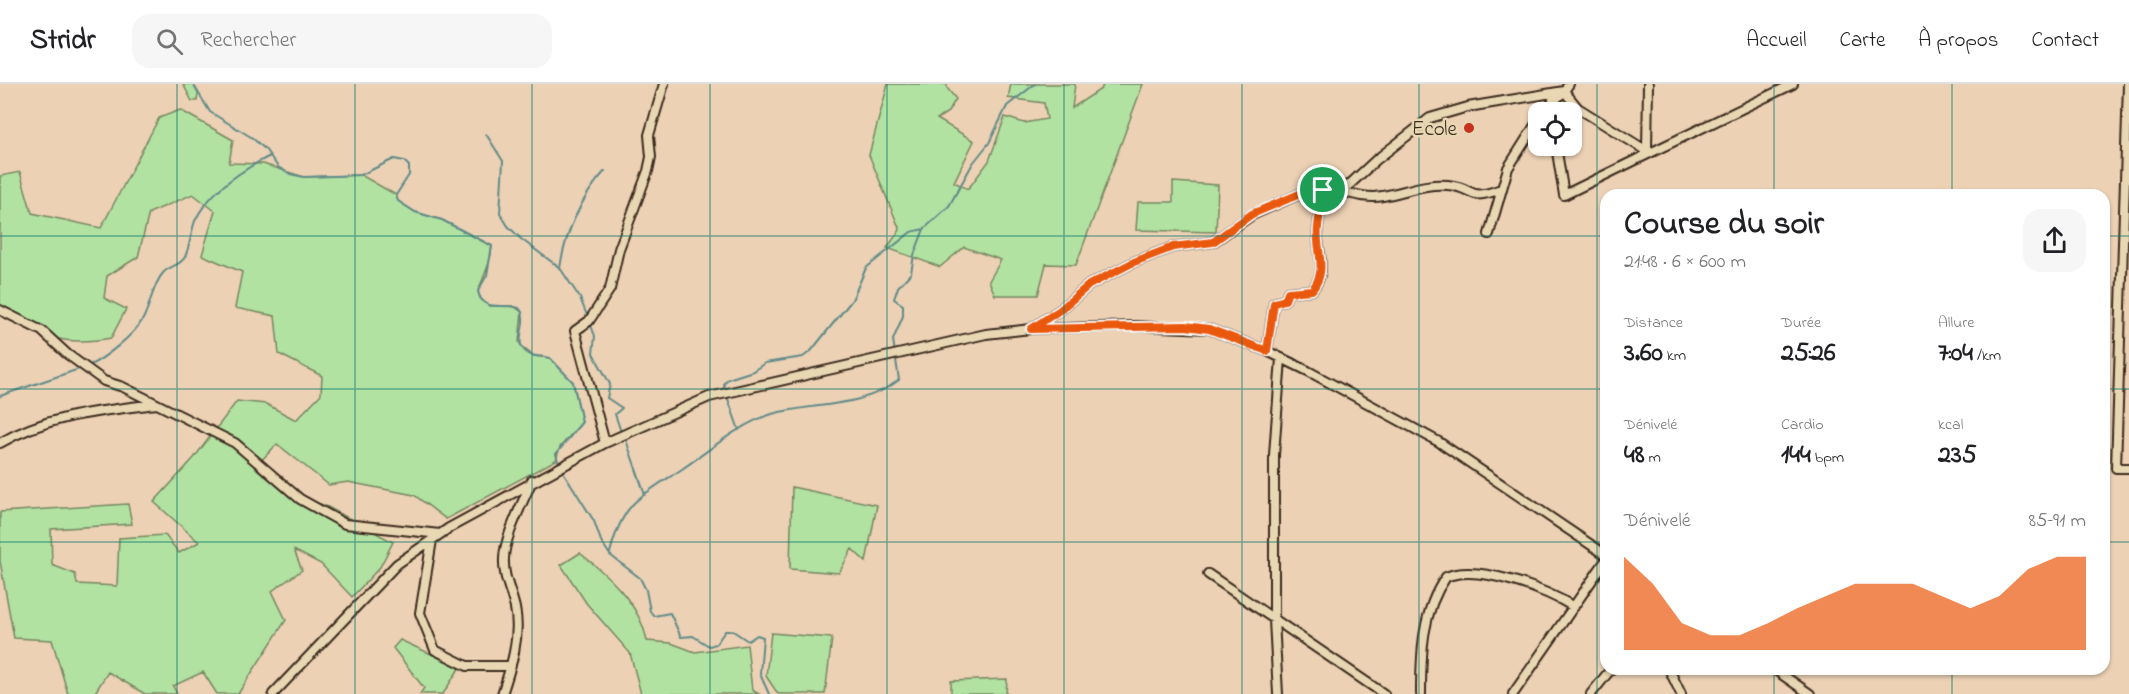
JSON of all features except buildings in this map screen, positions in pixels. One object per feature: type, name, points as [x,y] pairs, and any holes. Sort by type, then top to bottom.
[{"type":"street","points":[[605,443],[575,331],[589,321],[610,289],[619,249],[648,171],[651,157],[649,135],[664,84]]},
{"type":"street","points":[[1544,84],[1554,102]]},
{"type":"street","points":[[1648,84],[1649,152]]},
{"type":"street","points":[[1558,156],[1564,195],[1793,84]]},
{"type":"street","points":[[2128,84],[2116,468],[2129,468]]},
{"type":"street","points":[[1337,190],[1357,180],[1376,160],[1430,118],[1468,107],[1553,96],[1567,88],[1578,108],[1649,152]]},
{"type":"street","points":[[1550,102],[1553,96]]},
{"type":"street","points":[[1490,234],[1508,168],[1528,137]]},
{"type":"street","points":[[1031,329],[1060,310],[1089,285],[1134,262],[1173,247],[1213,242],[1252,214],[1302,193],[1337,190],[1356,196],[1382,197],[1421,186],[1448,185],[1480,197],[1501,189]]},
{"type":"street","points":[[1267,351],[1274,303],[1285,300],[1288,292],[1312,290],[1318,283],[1323,267],[1318,227],[1323,206],[1323,190]]},
{"type":"street","points":[[0,310],[42,332],[66,354],[104,381],[123,387],[235,443],[300,499],[345,524],[440,534]]},
{"type":"street","points":[[273,694],[397,564],[440,534],[532,480],[605,443],[709,397],[986,334],[1031,329],[1185,326],[1209,329],[1267,351],[1439,442],[1600,551]]},
{"type":"street","points":[[1278,694],[1274,620],[1274,455],[1281,358]]},
{"type":"street","points":[[0,443],[23,430],[67,417],[156,404]]},
{"type":"street","points":[[502,694],[511,666],[517,621],[512,596],[507,587],[504,555],[532,480]]},
{"type":"street","points":[[432,540],[420,613],[435,650],[467,666],[511,666]]},
{"type":"street","points":[[1513,694],[1600,569]]},
{"type":"street","points":[[1420,694],[1424,633],[1433,597],[1446,577],[1461,573],[1526,585],[1574,607]]},
{"type":"street","points":[[1208,574],[1384,694]]},
{"type":"street","points":[[1591,694],[1606,675]]},
{"type":"street","points":[[1672,675],[1681,694]]},
{"type":"street","points":[[1783,675],[1810,694]]},
{"type":"green space","points":[[183,84],[193,84],[198,94],[197,101],[192,101]]},
{"type":"green space","points":[[888,84],[947,84],[947,88],[956,99],[948,112],[937,119],[974,141],[954,182],[968,189],[989,161],[1005,117],[1024,123],[1047,119],[1044,103],[1008,98],[1011,84],[1075,84],[1072,108],[1101,89],[1104,84],[1143,84],[1076,265],[1046,264],[1038,295],[995,295],[989,281],[1001,260],[964,247],[940,267],[887,248],[900,230],[869,155]]},
{"type":"green space","points":[[180,110],[233,140],[229,163],[263,164],[304,177],[361,175],[396,195],[398,201],[415,212],[442,220],[492,246],[489,263],[478,291],[480,298],[489,306],[513,306],[522,312],[519,342],[534,356],[550,358],[573,382],[582,422],[560,447],[556,460],[446,519],[414,495],[348,482],[329,485],[277,444],[258,464],[303,498],[326,506],[393,542],[380,567],[352,597],[321,564],[294,550],[302,570],[272,591],[286,620],[238,694],[217,694],[203,672],[173,686],[177,694],[145,694],[108,672],[94,694],[68,694],[52,640],[14,638],[0,561],[0,512],[128,504],[132,524],[51,529],[52,565],[75,574],[77,584],[117,586],[119,538],[165,535],[179,553],[199,542],[154,502],[194,458],[237,401],[266,404],[296,420],[321,394],[322,376],[279,354],[275,316],[235,308],[242,272],[202,255],[215,211],[193,194],[149,213],[138,257],[107,276],[104,298],[126,309],[111,338],[78,341],[52,337],[0,312],[0,176],[20,172],[32,213],[101,228],[159,118]]},
{"type":"green space","points":[[1173,182],[1218,185],[1216,232],[1136,230],[1138,202],[1173,202]]},
{"type":"green space","points":[[792,487],[877,505],[866,562],[852,549],[839,573],[790,569]]},
{"type":"green space","points":[[580,553],[622,592],[638,615],[647,641],[671,643],[695,652],[747,645],[752,690],[759,694],[641,694],[630,653],[587,604],[561,565]]},
{"type":"green space","points":[[771,633],[832,638],[825,694],[778,694],[766,676]]},
{"type":"green space","points":[[400,640],[460,667],[443,694],[420,694],[424,688],[393,648]]},
{"type":"green space","points":[[1007,679],[1006,694],[951,694],[951,681]]},
{"type":"waterway","points":[[193,84],[210,112],[251,137],[265,149],[278,167],[290,174],[304,177],[361,175],[394,159],[404,161],[409,166],[409,175],[396,195],[398,201],[415,212],[442,220],[492,246],[487,275],[478,291],[481,298],[489,305],[519,308],[523,320],[521,345],[524,351],[531,355],[550,358],[573,382],[582,422],[556,454],[559,465]]},
{"type":"waterway","points":[[610,553],[618,527],[633,504],[736,431],[772,414],[870,396],[899,380],[893,340],[903,316],[903,305],[894,299],[898,287],[911,273],[914,255],[924,229],[949,206],[973,163],[989,143],[1007,106],[1035,84]]},
{"type":"waterway","points":[[486,134],[503,161],[500,213],[508,226],[521,239],[560,268]]},
{"type":"waterway","points":[[88,366],[118,346],[139,325],[159,278],[185,257],[195,221],[209,200],[227,182],[270,156]]},
{"type":"waterway","points":[[588,318],[580,298],[560,268],[575,216],[596,181],[605,171]]},
{"type":"waterway","points":[[725,391],[724,383],[728,379],[753,371],[765,363],[803,357],[811,351],[852,300],[866,268],[911,232],[924,229]]},
{"type":"waterway","points":[[590,323],[595,336],[593,353],[610,384],[607,398],[622,408],[615,414],[621,432]]},
{"type":"waterway","points":[[0,396],[82,368]]},
{"type":"waterway","points":[[727,396],[739,430]]},
{"type":"waterway","points":[[625,437],[645,495]]},
{"type":"waterway","points":[[562,470],[594,521],[601,541],[610,555],[640,578],[646,590],[650,611],[654,616],[670,613],[681,637],[693,636],[709,646],[716,644],[725,631],[733,631],[748,641],[757,635],[763,637],[760,674],[769,694]]},
{"type":"place","name":"Ecole","points":[[1469,128]]},
{"type":"route","points":[[1323,190],[1323,206],[1319,217],[1317,238],[1323,267],[1318,283],[1312,290],[1291,291],[1288,292],[1285,300],[1275,301],[1267,351],[1209,329],[1185,326],[1031,329],[1060,310],[1089,285],[1134,262],[1173,247],[1213,242],[1252,214],[1302,193],[1323,190]]}]
